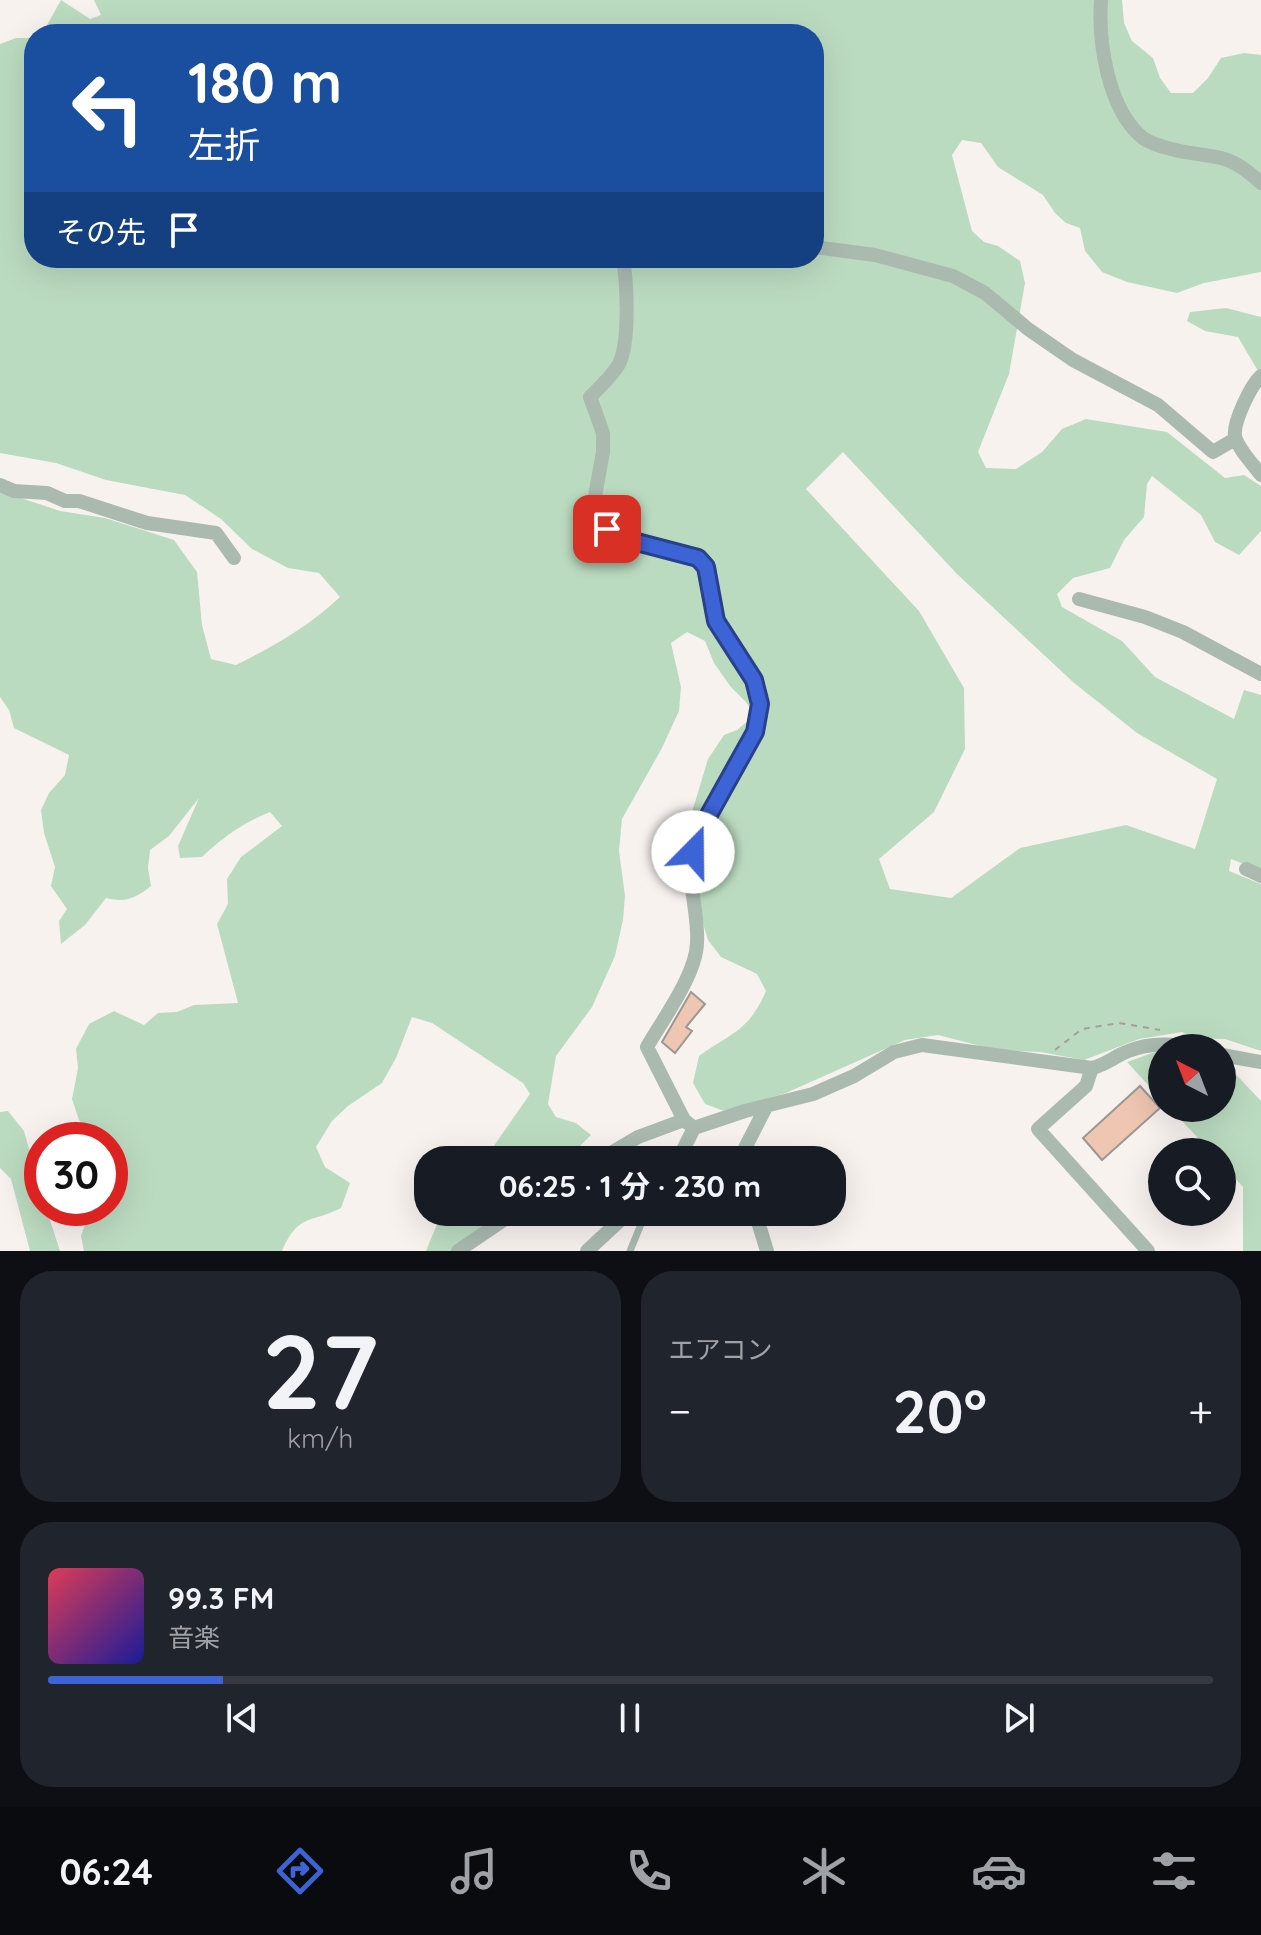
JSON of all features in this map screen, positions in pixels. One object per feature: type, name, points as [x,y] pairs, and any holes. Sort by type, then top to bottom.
[{"type":"street","points":[[1101,0],[1099,18],[1109,80],[1123,116],[1144,139],[1172,149],[1227,158],[1261,183]]},
{"type":"street","points":[[824,248],[875,255],[953,276],[985,293],[1028,329],[1073,360],[1158,405],[1213,452],[1235,439]]},
{"type":"street","points":[[625,268],[624,352],[617,366],[590,397],[603,433],[603,452],[592,513],[607,529],[629,540],[698,558],[706,567],[716,621],[754,680],[760,704],[755,732],[701,829],[693,852],[690,870],[697,944],[694,957],[685,981],[647,1047],[689,1124],[682,1146]]},
{"type":"street","points":[[1261,376],[1249,392],[1235,429],[1235,439],[1261,475]]},
{"type":"street","points":[[0,485],[14,491],[47,493],[65,501],[79,501],[147,523],[216,533],[234,558]]},
{"type":"street","points":[[1079,599],[1145,617],[1183,632],[1261,674]]},
{"type":"street","points":[[1246,869],[1261,876]]},
{"type":"street","points":[[623,1146],[638,1137],[813,1094],[854,1076],[894,1052],[922,1045],[1092,1068],[1148,1045]]},
{"type":"street","points":[[1236,1058],[1261,1062]]},
{"type":"street","points":[[1092,1068],[1086,1086],[1038,1129],[1148,1251]]},
{"type":"street","points":[[746,1146],[766,1107]]},
{"type":"street","points":[[458,1251],[495,1226]]},
{"type":"street","points":[[587,1251],[614,1226]]},
{"type":"street","points":[[759,1226],[767,1251]]},
{"type":"lane","points":[[630,1251],[640,1226]]},
{"type":"path","points":[[1042,1061],[1082,1029],[1119,1023],[1166,1031]]},
{"type":"green space","points":[[61,0],[90,19],[101,15],[94,0],[1122,0],[1124,23],[1132,41],[1153,58],[1160,78],[1171,93],[1193,93],[1221,58],[1244,53],[1261,55],[1261,272],[1204,283],[1177,293],[1127,282],[1102,272],[1085,251],[1080,228],[1066,223],[1043,195],[998,167],[981,143],[962,140],[952,155],[972,231],[984,242],[998,246],[1020,261],[1025,283],[1009,374],[978,452],[986,468],[1016,469],[1042,452],[1062,429],[1086,419],[1167,432],[1225,478],[1244,475],[1261,486],[1261,531],[1239,555],[1215,542],[1201,515],[1152,476],[1147,484],[1144,517],[1124,540],[1110,568],[1073,578],[1057,594],[1062,607],[1122,641],[1155,677],[1234,719],[1244,690],[1261,695],[1261,871],[1231,859],[1229,871],[1261,884],[1261,1051],[1236,1043],[1236,1034],[1182,1032],[1148,1034],[1148,1038],[1084,1060],[1040,1052],[996,1050],[938,1035],[905,1040],[786,1093],[724,1111],[705,1104],[693,1083],[699,1056],[746,1023],[766,991],[757,974],[721,957],[708,940],[688,873],[683,842],[708,759],[724,735],[737,730],[755,715],[714,663],[705,641],[687,632],[671,643],[681,687],[679,711],[622,819],[619,851],[625,896],[615,956],[592,1007],[556,1056],[548,1104],[556,1117],[576,1123],[591,1135],[580,1146],[494,1146],[530,1094],[523,1083],[432,1023],[412,1017],[396,1058],[382,1083],[332,1121],[316,1147],[325,1167],[350,1183],[341,1208],[300,1225],[282,1251],[84,1251],[81,1236],[85,1226],[128,1226],[128,1122],[79,1120],[72,1099],[78,1068],[76,1049],[89,1024],[114,1011],[144,1025],[158,1013],[177,1012],[194,1005],[238,1003],[217,924],[228,904],[227,879],[241,857],[282,826],[270,812],[234,831],[202,857],[180,858],[178,846],[199,798],[169,836],[150,850],[148,868],[151,886],[130,898],[106,898],[85,925],[61,944],[59,921],[67,909],[51,886],[55,867],[44,833],[41,810],[49,793],[65,775],[69,755],[14,728],[9,710],[0,697],[0,491],[60,511],[105,518],[174,540],[197,572],[202,625],[211,659],[236,665],[316,618],[340,597],[319,573],[288,568],[252,549],[221,519],[185,495],[106,480],[56,463],[0,453],[0,44],[24,38],[24,268],[824,268],[824,24],[48,24]],"holes":[[[843,452],[957,574],[1073,682],[1137,733],[1217,779],[1195,849],[1126,825],[1020,848],[951,898],[890,889],[879,859],[934,812],[965,749],[964,688],[919,611],[806,489]]]},
{"type":"green space","points":[[1226,308],[1261,317],[1261,370],[1258,371],[1238,337],[1205,331],[1187,321],[1190,312]]},
{"type":"green space","points":[[1148,1054],[1148,1085],[1127,1062]]},
{"type":"green space","points":[[1236,1075],[1261,1101],[1261,1251],[1243,1251],[1243,1187],[1236,1179],[1236,1138],[1198,1138],[1183,1122],[1236,1122]]},
{"type":"green space","points":[[8,1111],[24,1131],[24,1226],[52,1226],[60,1251],[30,1251],[11,1179],[0,1168],[0,1112]]},
{"type":"green space","points":[[436,1226],[483,1226],[459,1251],[426,1251]]},
{"type":"building","points":[[691,992],[705,1004],[686,1027],[692,1031],[675,1053],[662,1042]]},
{"type":"building","points":[[1140,1086],[1148,1095],[1148,1119],[1102,1160],[1083,1138]]},
{"type":"route","points":[[607,529],[629,540],[698,558],[706,567],[716,621],[754,680],[760,704],[755,732],[701,829],[693,852]]}]
